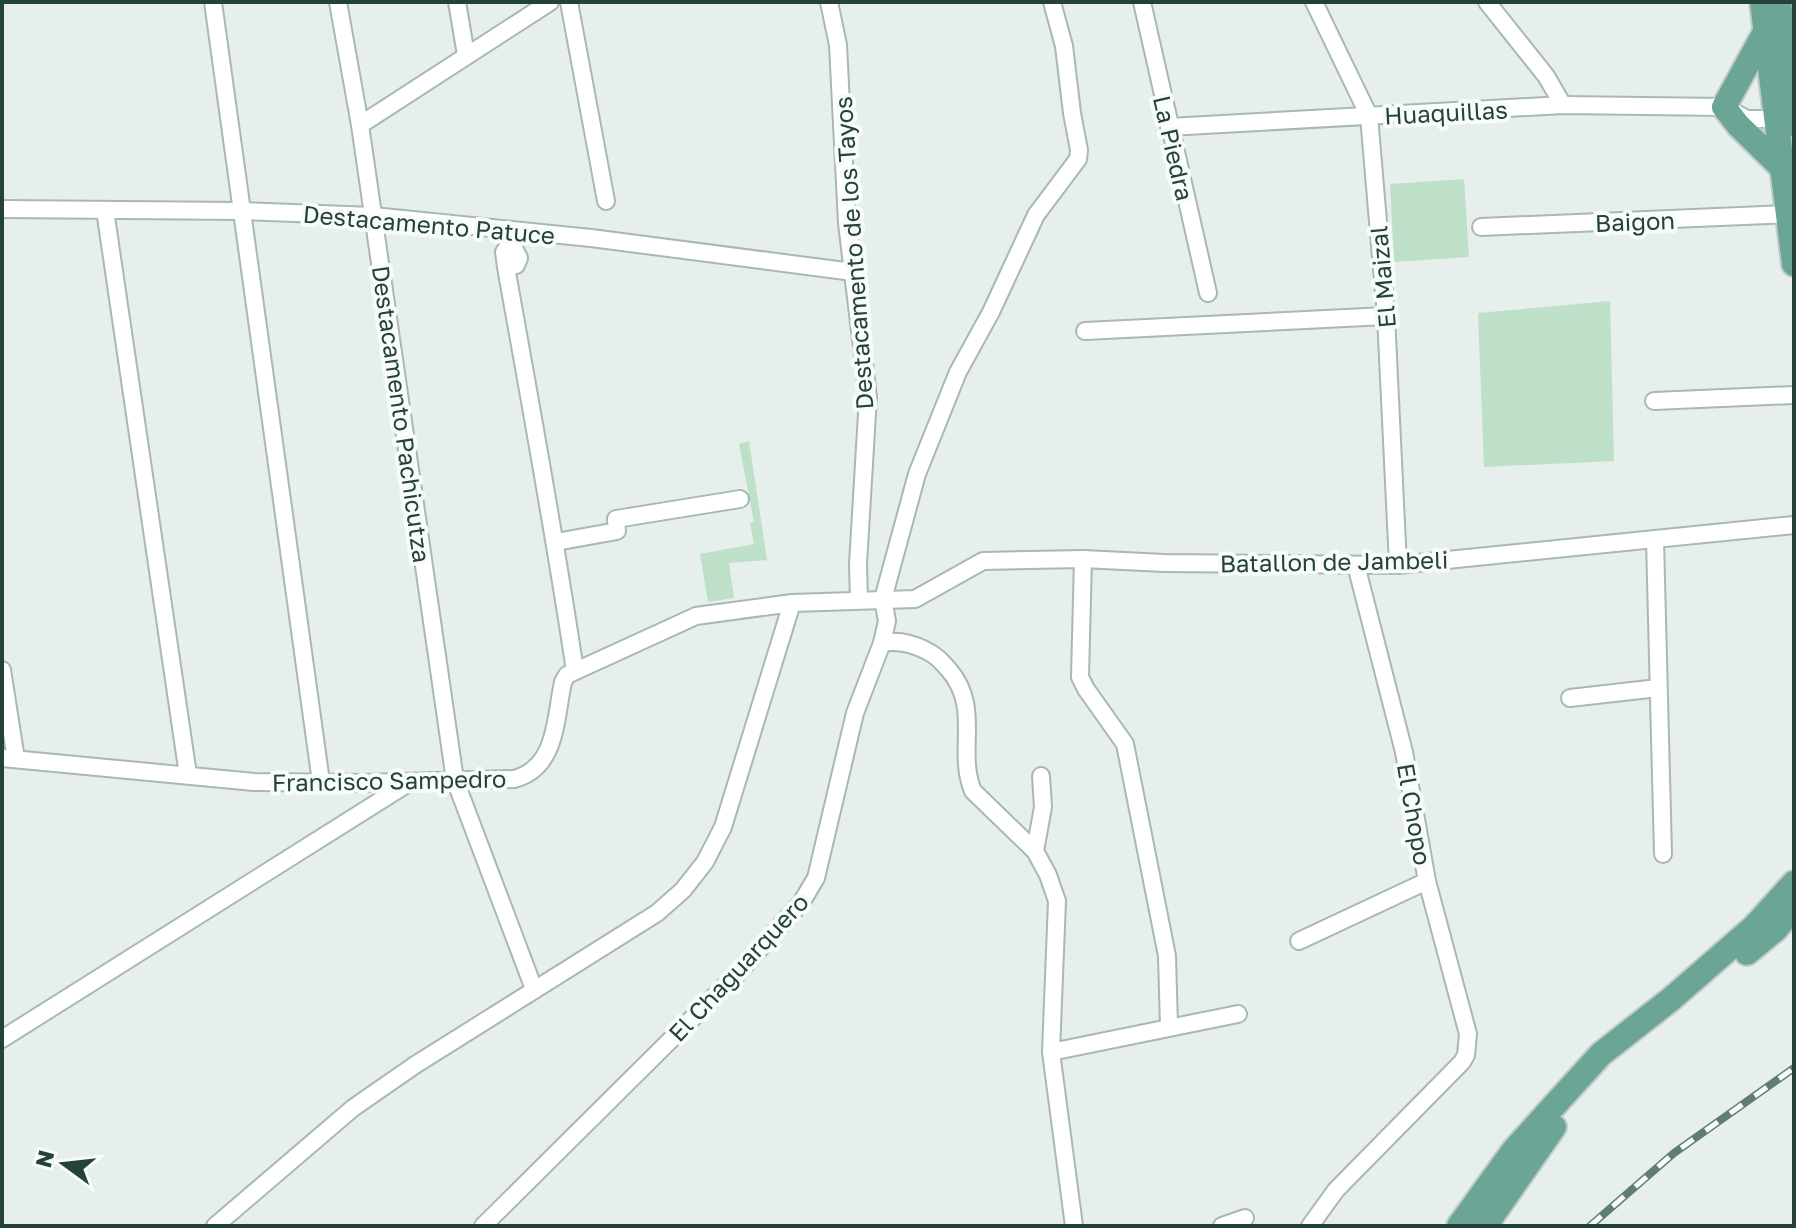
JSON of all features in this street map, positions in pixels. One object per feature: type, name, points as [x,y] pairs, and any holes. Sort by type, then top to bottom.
[{"type":"main road","points":[[1762,2],[1765,32],[1788,121],[1782,168],[1794,264]]},
{"type":"main road","points":[[1779,2],[1779,78]]},
{"type":"main road","points":[[1765,32],[1724,107],[1782,168]]},
{"type":"main road","points":[[1459,1226],[1514,1150],[1601,1054],[1670,1000],[1775,927],[1794,883]]},
{"type":"main road","points":[[1485,1226],[1549,1132],[1613,1065],[1775,927],[1794,907]]},
{"type":"street","points":[[213,2],[321,782]]},
{"type":"street","name":"Destacamento Pachicutza","points":[[338,2],[360,125],[455,780],[534,989]]},
{"type":"street","points":[[457,2],[466,55]]},
{"type":"street","points":[[360,125],[550,2]]},
{"type":"street","points":[[569,2],[606,201]]},
{"type":"street","name":"Destacamento de los Tayos","points":[[829,2],[838,45],[847,223],[868,397],[858,564],[859,600]]},
{"type":"street","name":"El Chaguarquero","points":[[483,1226],[737,974],[801,903],[816,878],[855,713],[882,643],[887,621],[883,599],[917,474],[958,372],[991,312],[1036,215],[1078,159],[1064,46],[1052,2]]},
{"type":"street","name":"La Piedra","points":[[1142,2],[1208,293]]},
{"type":"street","name":"El Maizal","points":[[1314,2],[1369,116],[1386,316],[1398,565]]},
{"type":"street","points":[[1487,2],[1546,76],[1563,105]]},
{"type":"street","points":[[1724,107],[1741,87],[1779,78]]},
{"type":"street","name":"Huaquillas","points":[[1169,127],[1563,105],[1724,107],[1747,119],[1788,121]]},
{"type":"street","name":"Destacamento Patuce","points":[[2,209],[242,211],[373,216],[591,238],[853,272]]},
{"type":"street","points":[[105,210],[188,775]]},
{"type":"street","name":"Baigon","points":[[1481,227],[1789,214]]},
{"type":"street","points":[[506,267],[556,542],[575,671],[696,616],[792,603],[883,599]]},
{"type":"street","points":[[1085,331],[1386,316]]},
{"type":"street","points":[[1654,401],[1794,395]]},
{"type":"street","points":[[556,542],[617,531],[616,519],[740,499]]},
{"type":"street","name":"Batallon de Jambeli","points":[[883,599],[915,599],[983,561],[1083,559],[1164,563],[1398,565],[1794,525]]},
{"type":"street","points":[[1655,540],[1663,854]]},
{"type":"street","points":[[1083,559],[1080,677],[1125,744],[1167,956],[1169,1027]]},
{"type":"street","name":"El Chopo","points":[[1310,1226],[1336,1190],[1462,1062],[1466,1055],[1468,1034],[1427,881],[1404,752],[1356,565]]},
{"type":"street","points":[[215,1226],[353,1108],[534,989],[657,913],[683,890],[705,862],[723,827],[792,603]]},
{"type":"street","points":[[882,643],[913,644],[935,654],[957,679],[965,699],[969,727],[968,781],[973,791],[1035,851],[1057,901],[1051,1052],[1074,1226]]},
{"type":"street","points":[[2,670],[9,759]]},
{"type":"street","name":"Francisco Sampedro","points":[[9,759],[254,782],[514,779],[531,773],[544,761],[563,682],[567,675],[575,671]]},
{"type":"street","points":[[1570,698],[1658,688]]},
{"type":"street","points":[[1035,851],[1043,807],[1041,776]]},
{"type":"street","points":[[2,1039],[412,782]]},
{"type":"street","points":[[1299,941],[1427,881]]},
{"type":"street","points":[[1051,1052],[1238,1014]]},
{"type":"street","points":[[1222,1226],[1245,1218]]},
{"type":"green space","points":[[1464,179],[1469,257],[1394,262],[1390,184]]},
{"type":"green space","points":[[1610,301],[1614,461],[1484,467],[1478,313]]},
{"type":"green space","points":[[749,441],[767,560],[729,563],[734,598],[708,602],[700,554],[754,544],[750,523],[754,522],[739,444]]},
{"type":"railway","points":[[1590,1226],[1674,1153],[1794,1068]]}]
